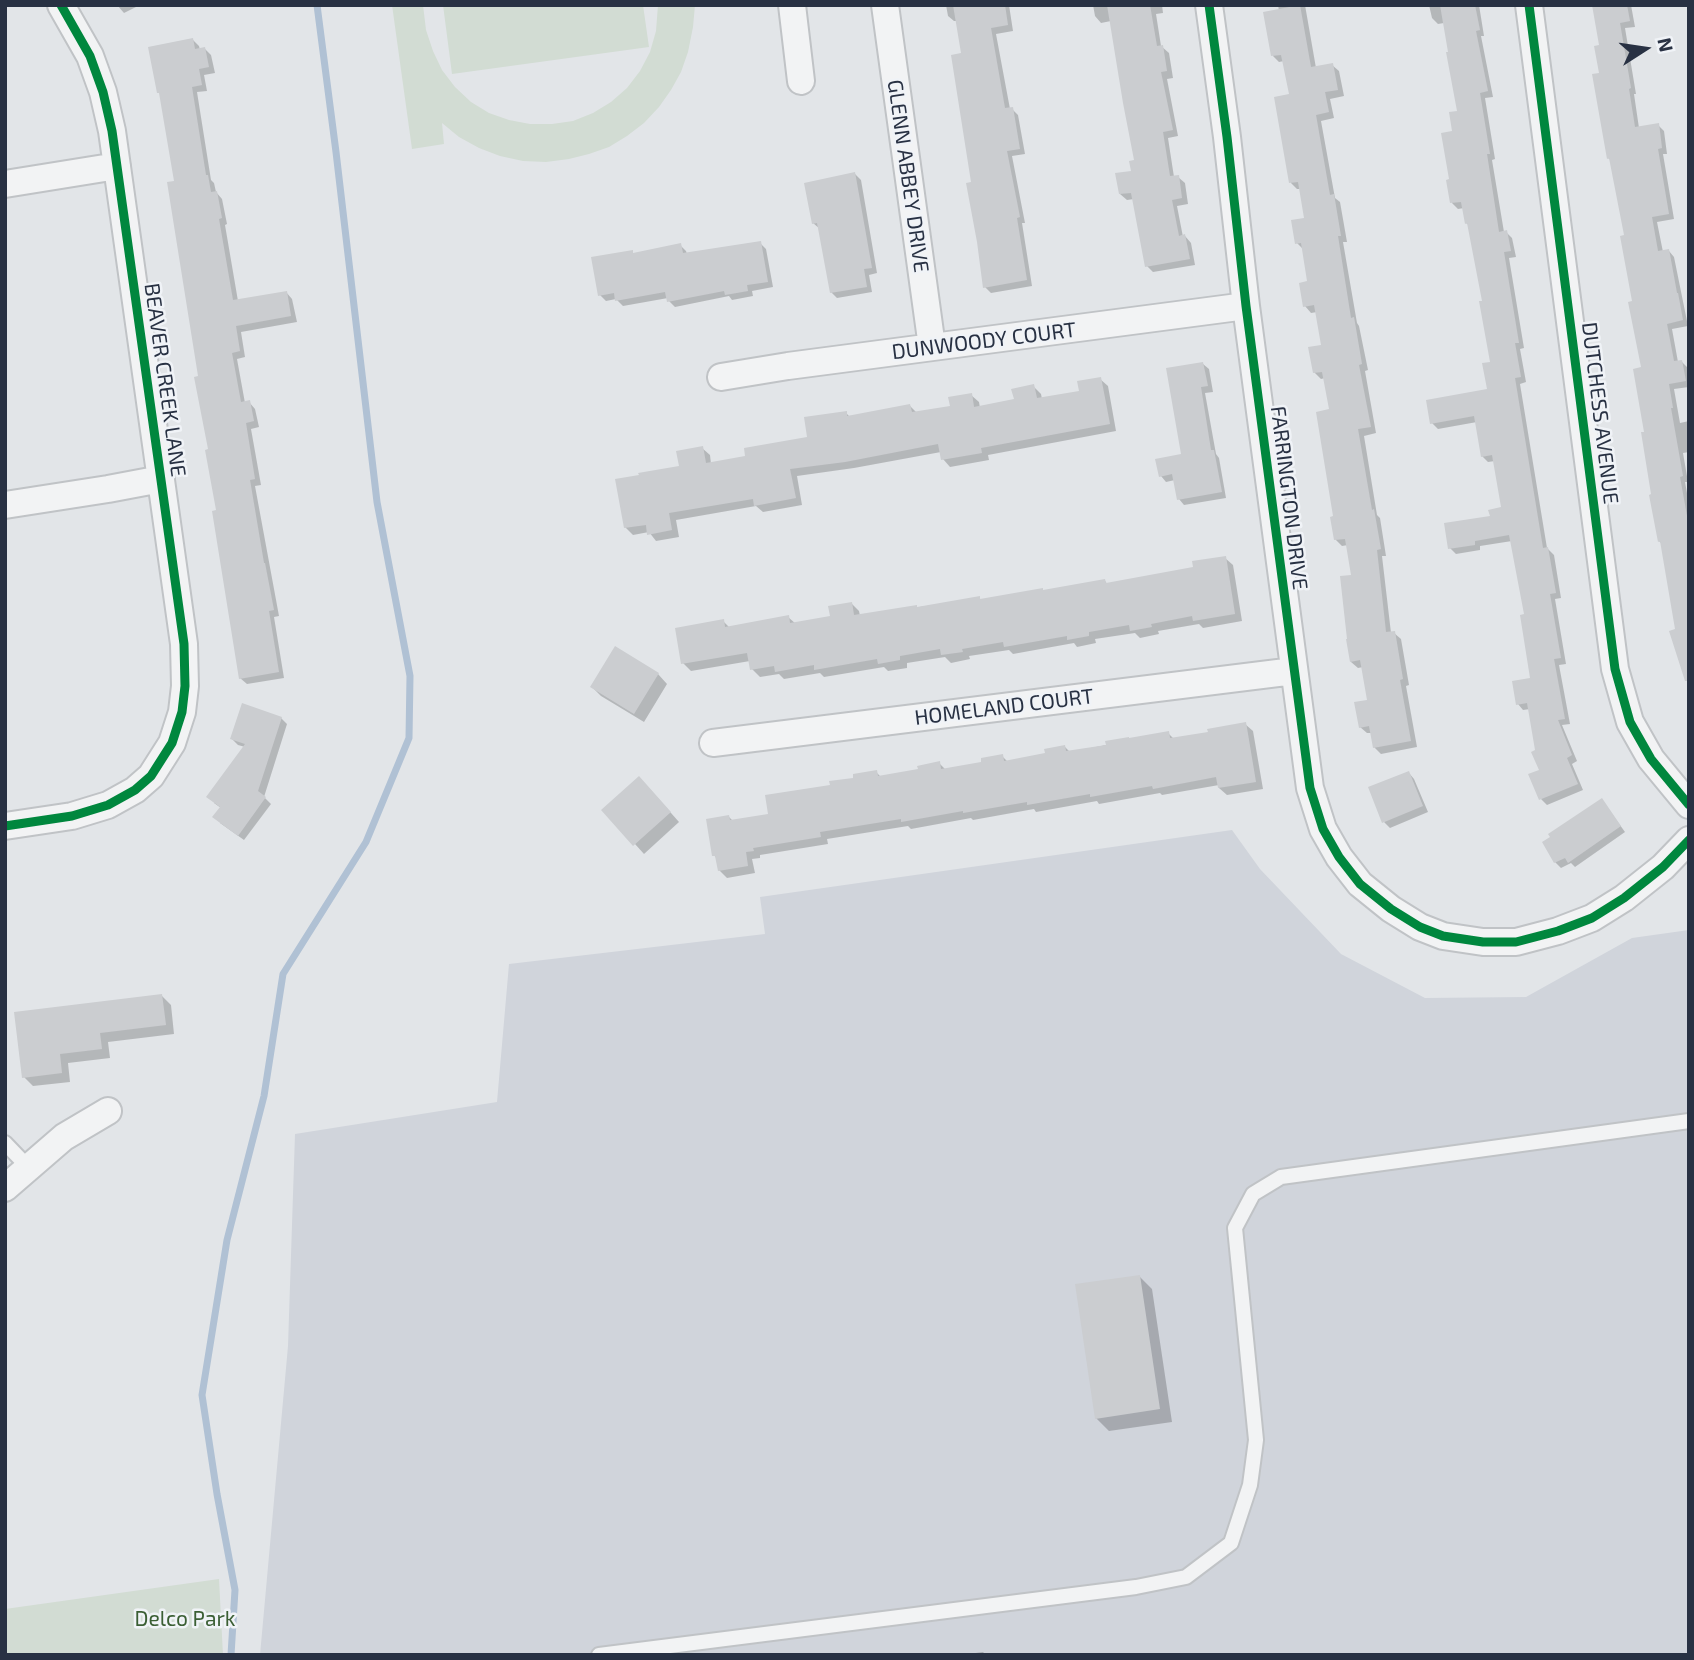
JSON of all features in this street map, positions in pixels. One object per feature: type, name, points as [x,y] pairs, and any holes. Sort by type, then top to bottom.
[{"type":"street","name":"BEAVER CREEK LANE","points":[[5,825],[72,816],[108,805],[135,790],[151,776],[172,743],[182,712],[185,686],[184,644],[112,131],[103,92],[90,56],[61,5]]},
{"type":"street","points":[[792,5],[801,81]]},
{"type":"street","name":"GLENN ABBEY DRIVE","points":[[886,5],[932,348]]},
{"type":"street","name":"FARRINGTON DRIVE","points":[[1209,5],[1310,788],[1323,829],[1333,848],[1360,884],[1391,909],[1420,927],[1443,936],[1483,942],[1516,942],[1592,918],[1624,898],[1662,867],[1689,840]]},
{"type":"street","name":"DUTCHESS AVENUE","points":[[1529,5],[1615,669],[1630,722],[1651,759],[1689,805]]},
{"type":"street","points":[[5,184],[117,166]]},
{"type":"street","name":"DUNWOODY COURT","points":[[721,377],[1247,306]]},
{"type":"street","points":[[5,505],[161,479]]},
{"type":"street","name":"HOMELAND COURT","points":[[713,743],[1294,671]]},
{"type":"street","points":[[5,1188],[64,1137],[108,1111]]},
{"type":"lane","points":[[599,1655],[1136,1587],[1186,1577],[1231,1543],[1251,1485],[1256,1440],[1236,1228],[1252,1194],[1281,1177],[1689,1121]]},
{"type":"lane","points":[[5,1143],[28,1167]]},
{"type":"shaded area","points":[[1232,830],[1260,869],[1341,954],[1425,998],[1526,997],[1632,938],[1689,930],[1689,1655],[260,1655],[288,1346],[295,1134],[497,1102],[509,964],[765,934],[760,897]]},
{"type":"green space","points":[[392,5],[423,5],[426,30],[442,70],[471,102],[489,113],[509,120],[552,124],[573,121],[593,113],[627,88],[650,52],[656,31],[658,5],[695,5],[688,52],[681,72],[659,107],[644,123],[609,147],[569,159],[546,162],[500,156],[459,137],[442,123],[444,144],[412,149]]},
{"type":"green space","points":[[443,5],[643,5],[649,47],[452,74]]},
{"type":"green space","name":"Delco Park","points":[[219,1579],[223,1655],[5,1655],[5,1609]]},
{"type":"building","points":[[953,5],[1005,5],[1008,25],[991,28],[1005,108],[1013,107],[1020,149],[1007,151],[1020,217],[1017,218],[1027,280],[983,288],[966,183],[971,182],[951,55],[961,53]]},
{"type":"building","points":[[1107,5],[1150,5],[1157,46],[1163,45],[1167,71],[1161,72],[1173,130],[1163,132],[1170,176],[1179,175],[1182,198],[1172,200],[1179,236],[1185,234],[1190,259],[1145,267],[1131,193],[1119,194],[1115,173],[1131,171],[1129,161],[1134,160]]},
{"type":"building","points":[[1300,5],[1311,67],[1333,63],[1338,90],[1325,92],[1329,112],[1316,115],[1330,195],[1334,194],[1351,318],[1354,317],[1362,364],[1359,365],[1371,427],[1358,429],[1381,549],[1377,550],[1386,632],[1395,631],[1403,679],[1400,680],[1411,741],[1373,748],[1369,726],[1359,728],[1354,702],[1367,700],[1360,660],[1350,662],[1346,639],[1340,576],[1351,575],[1345,539],[1334,540],[1330,517],[1333,516],[1316,412],[1329,409],[1322,372],[1313,373],[1308,347],[1321,345],[1314,305],[1303,307],[1299,283],[1307,281],[1301,243],[1295,244],[1291,220],[1304,218],[1298,182],[1289,183],[1274,97],[1289,94],[1281,55],[1271,56],[1263,12]]},
{"type":"building","points":[[1440,5],[1475,5],[1480,30],[1476,31],[1488,91],[1480,93],[1490,154],[1487,154],[1499,232],[1507,230],[1511,251],[1504,252],[1519,343],[1515,343],[1521,377],[1515,378],[1543,548],[1548,547],[1556,593],[1550,594],[1561,658],[1554,659],[1565,719],[1558,720],[1572,755],[1567,758],[1578,784],[1539,800],[1528,774],[1539,770],[1531,752],[1535,750],[1527,703],[1516,705],[1512,681],[1530,678],[1520,615],[1524,614],[1509,535],[1475,541],[1475,545],[1448,549],[1444,523],[1490,516],[1488,510],[1501,507],[1492,455],[1481,457],[1474,416],[1430,424],[1426,400],[1487,389],[1482,363],[1490,362],[1467,223],[1465,224],[1461,202],[1450,203],[1446,180],[1449,179],[1441,133],[1452,131],[1449,112],[1457,111]]},
{"type":"building","points":[[1592,5],[1627,5],[1630,21],[1620,23],[1635,127],[1659,123],[1662,148],[1658,149],[1669,214],[1652,217],[1658,251],[1669,249],[1683,320],[1667,324],[1674,361],[1682,360],[1686,381],[1669,384],[1689,527],[1689,681],[1685,681],[1669,631],[1675,629],[1649,495],[1651,494],[1641,432],[1644,432],[1633,369],[1641,367],[1628,302],[1632,301],[1620,236],[1624,235],[1592,74],[1599,73],[1594,46],[1599,45]]},
{"type":"building","points":[[193,38],[195,49],[205,47],[209,67],[199,69],[202,85],[192,87],[206,175],[211,192],[217,191],[233,300],[287,291],[291,316],[236,326],[240,351],[232,353],[241,402],[250,400],[254,421],[246,423],[255,479],[250,480],[274,610],[269,611],[279,672],[239,679],[212,511],[216,510],[205,450],[208,449],[194,377],[198,376],[167,182],[174,181],[148,47]]},
{"type":"building","points":[[855,172],[872,268],[864,269],[867,287],[830,293],[817,223],[812,224],[804,183]]},
{"type":"building","points":[[761,241],[768,282],[747,285],[748,291],[725,295],[724,291],[667,302],[665,292],[615,301],[614,293],[598,296],[591,257],[633,250],[633,253],[681,243],[683,253]]},
{"type":"building","points":[[1203,362],[1208,386],[1201,387],[1211,450],[1214,450],[1222,492],[1177,500],[1172,474],[1159,477],[1155,459],[1181,454],[1166,368]]},
{"type":"building","points":[[1101,377],[1110,424],[981,448],[982,453],[941,460],[938,444],[845,462],[790,469],[796,498],[754,506],[753,499],[669,513],[672,530],[647,535],[646,525],[624,528],[615,479],[679,466],[676,451],[703,446],[706,463],[745,456],[744,448],[807,437],[804,417],[847,411],[847,416],[910,404],[912,412],[950,406],[948,397],[972,393],[974,407],[1014,399],[1011,389],[1034,384],[1037,398],[1079,391],[1077,381]]},
{"type":"building","points":[[1226,556],[1235,614],[1193,621],[1192,616],[1130,631],[1129,625],[1089,632],[1089,636],[1067,640],[1067,636],[1004,647],[1003,642],[941,655],[940,649],[900,656],[900,660],[878,664],[877,659],[814,670],[814,665],[775,672],[774,666],[750,670],[747,653],[681,664],[675,628],[724,619],[725,627],[789,615],[790,623],[830,616],[828,606],[852,602],[854,615],[1105,579],[1106,583],[1193,567],[1192,561]]},
{"type":"building","points":[[615,646],[659,673],[634,714],[590,687]]},
{"type":"building","points":[[242,703],[282,717],[258,791],[266,797],[238,836],[212,817],[220,807],[206,797],[245,744],[230,739]]},
{"type":"building","points":[[1246,722],[1256,782],[1218,788],[1216,777],[1153,789],[1152,786],[1090,797],[1090,794],[1027,805],[1027,802],[820,832],[821,837],[753,848],[754,851],[746,852],[748,866],[718,871],[715,856],[712,856],[706,819],[729,815],[730,820],[768,814],[765,795],[830,785],[829,781],[853,778],[853,774],[877,770],[878,776],[918,769],[917,766],[940,761],[941,769],[981,762],[981,758],[1003,754],[1004,761],[1045,753],[1044,749],[1065,745],[1066,751],[1106,745],[1105,741],[1169,731],[1170,738]]},
{"type":"building","points":[[1409,771],[1423,806],[1382,823],[1368,787]]},
{"type":"building","points":[[639,776],[671,812],[633,846],[601,810]]},
{"type":"building","points":[[1602,798],[1621,826],[1568,863],[1565,858],[1554,863],[1542,842],[1550,837],[1548,834]]},
{"type":"building","points":[[162,994],[166,1025],[100,1033],[102,1049],[60,1054],[62,1073],[22,1078],[14,1012]]},
{"type":"building","points":[[1140,1275],[1160,1409],[1095,1419],[1075,1284]]},
{"type":"waterway","points":[[231,1655],[235,1590],[202,1395],[227,1240],[264,1096],[283,974],[366,842],[409,738],[410,676],[377,502],[317,5]]},
{"type":"cycle path","points":[[5,826],[72,816],[108,805],[135,790],[151,776],[172,743],[182,712],[185,686],[184,644],[112,131],[103,92],[90,56],[61,5]]},
{"type":"cycle path","points":[[1209,5],[1310,788],[1323,829],[1339,857],[1360,884],[1391,909],[1420,927],[1443,936],[1483,942],[1516,942],[1558,931],[1592,918],[1624,898],[1663,867],[1689,840]]},
{"type":"cycle path","points":[[1529,5],[1615,669],[1630,722],[1651,759],[1689,805]]}]
